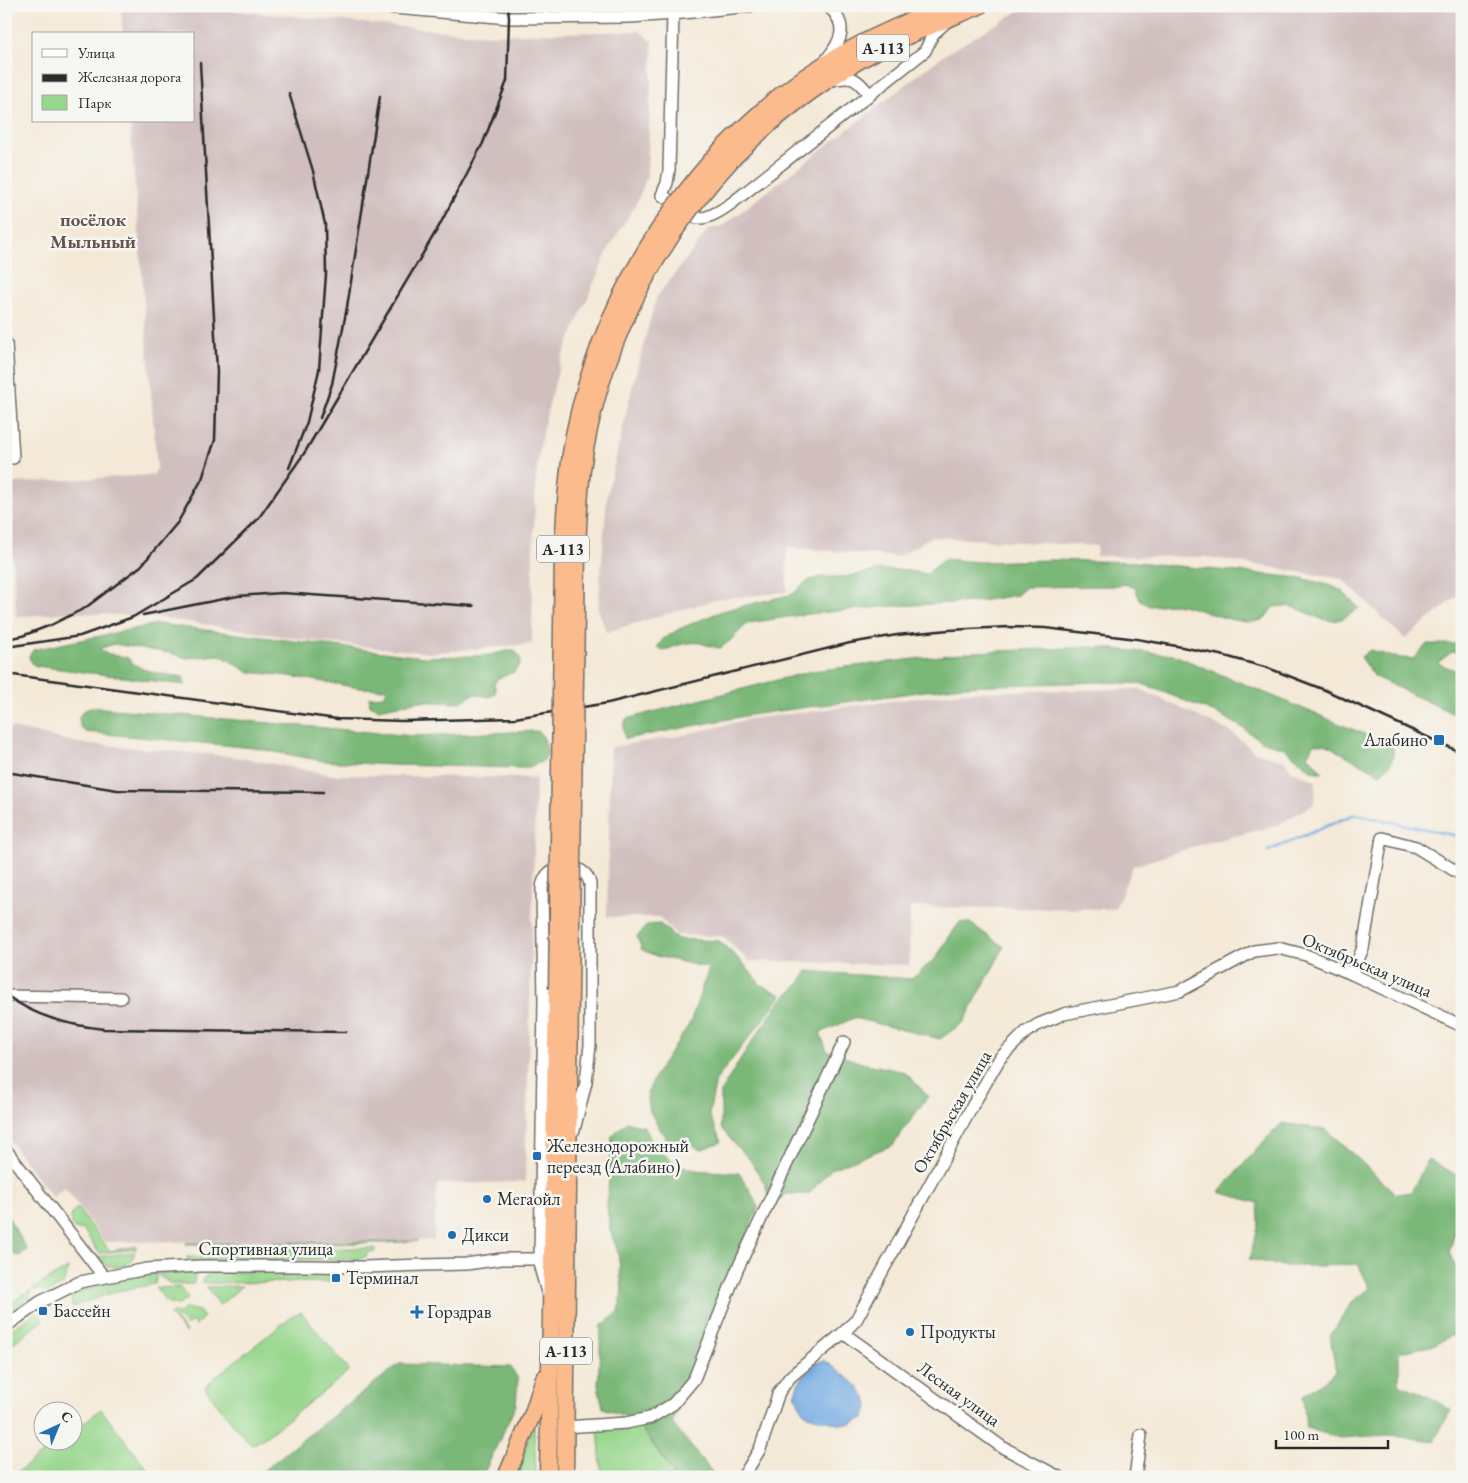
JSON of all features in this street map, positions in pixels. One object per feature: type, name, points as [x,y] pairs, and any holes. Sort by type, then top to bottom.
[{"type":"highway","name":"А-113","points":[[565,1477],[567,1187],[563,989],[563,552],[566,501],[574,435],[590,372],[622,291],[650,242],[666,217],[695,180],[727,154],[746,126],[785,93],[816,78],[873,38],[899,25],[979,6]]},
{"type":"highway","name":"А-113","points":[[548,1477],[555,1078],[563,989]]},
{"type":"highway","points":[[506,1477],[533,1413],[549,1359]]},
{"type":"highway","points":[[565,1435],[569,1477]]},
{"type":"street","points":[[372,6],[509,18],[630,17],[750,6]]},
{"type":"street","points":[[828,6],[838,18],[841,32],[840,40],[816,78],[832,80],[848,77],[857,81],[870,95]]},
{"type":"street","points":[[673,14],[669,170],[662,196],[694,217],[705,218],[716,214],[925,51],[933,34],[950,12]]},
{"type":"street","points":[[6,343],[13,458]]},
{"type":"street","points":[[1352,974],[1362,948],[1382,838],[1416,847],[1462,875]]},
{"type":"street","points":[[551,1309],[541,1272],[540,1259],[544,1001],[543,882],[548,873],[557,867],[570,867],[581,871],[590,884],[590,1035],[588,1065],[586,1082],[576,1120],[567,1187]]},
{"type":"street","name":"Октябрьская улица","points":[[743,1477],[760,1449],[779,1392],[790,1377],[856,1320],[1000,1058],[1026,1032],[1039,1024],[1064,1014],[1180,992],[1254,951],[1278,948],[1306,955],[1352,974],[1462,1026]]},
{"type":"street","points":[[6,996],[121,998]]},
{"type":"street","points":[[565,1435],[650,1418],[673,1404],[694,1379],[737,1270],[844,1042]]},
{"type":"street","points":[[542,1132],[555,1078]]},
{"type":"street","points":[[6,1150],[104,1277]]},
{"type":"street","name":"Спортивная улица","points":[[6,1326],[40,1302],[80,1282],[159,1268],[364,1267],[466,1264],[502,1259],[540,1259]]},
{"type":"street","name":"Лесная улица","points":[[843,1333],[1002,1447],[1059,1477]]},
{"type":"street","points":[[1135,1477],[1141,1435]]},
{"type":"shaded area","points":[[121,6],[185,6],[488,35],[640,31],[653,42],[647,177],[637,202],[609,248],[561,360],[544,424],[536,475],[532,644],[430,653],[321,642],[162,618],[70,612],[16,617],[8,483],[153,475],[157,469],[130,122],[195,122],[195,32],[123,32]]},
{"type":"shaded area","points":[[1027,6],[1462,6],[1462,592],[1405,639],[1342,579],[1207,557],[1096,556],[1097,546],[930,537],[898,557],[787,547],[787,592],[718,599],[606,632],[598,608],[607,496],[633,384],[656,298],[709,229],[724,225],[944,55]]},
{"type":"shaded area","points":[[1140,689],[1231,732],[1255,752],[1284,760],[1291,770],[1316,781],[1315,803],[1276,826],[1202,844],[1133,866],[1115,909],[910,907],[909,965],[749,961],[722,936],[677,935],[659,917],[607,917],[611,747],[679,736],[750,719],[964,692]]},
{"type":"shaded area","points":[[6,726],[78,743],[230,756],[332,775],[536,778],[525,1182],[437,1184],[434,1240],[105,1242],[65,1188],[52,1197],[6,1136]]},
{"type":"green space","points":[[944,559],[978,562],[1051,560],[1136,562],[1301,578],[1332,586],[1342,591],[1359,608],[1344,618],[1331,621],[1291,607],[1279,606],[1272,608],[1265,618],[1246,622],[1220,617],[1183,605],[1149,606],[1140,600],[1135,588],[1125,584],[1112,586],[1026,587],[1017,595],[974,602],[893,606],[808,614],[748,623],[720,648],[700,643],[691,643],[682,644],[664,651],[657,648],[663,639],[679,629],[722,611],[793,594],[810,580],[821,577],[845,577],[880,570],[903,570],[927,574]]},
{"type":"green space","points":[[157,624],[423,657],[490,655],[515,651],[520,657],[520,665],[514,672],[498,678],[494,684],[496,692],[490,697],[474,694],[460,702],[419,701],[378,709],[370,705],[369,697],[384,696],[388,689],[359,688],[289,676],[249,672],[220,655],[187,658],[169,653],[114,644],[99,649],[105,653],[128,658],[146,670],[183,677],[185,685],[36,666],[31,663],[29,656],[33,650]]},
{"type":"green space","points":[[1427,644],[1462,644],[1462,653],[1452,652],[1437,663],[1462,673],[1462,718],[1375,677],[1361,657],[1370,650],[1393,657],[1413,659]]},
{"type":"green space","points":[[1092,647],[1174,655],[1393,746],[1391,762],[1380,774],[1325,744],[1313,744],[1308,755],[1323,773],[1312,771],[1284,748],[1261,741],[1240,726],[1218,714],[1143,684],[1102,682],[962,686],[750,715],[625,739],[623,729],[626,719],[812,671],[975,652]]},
{"type":"green space","points":[[92,707],[413,736],[537,731],[544,739],[547,755],[542,761],[525,768],[390,765],[323,761],[254,748],[85,732],[80,726],[79,717],[83,711]]},
{"type":"green space","points":[[960,922],[970,923],[1004,947],[964,1022],[940,1039],[854,1018],[820,1033],[827,1051],[862,1063],[905,1072],[928,1096],[893,1145],[831,1169],[809,1194],[787,1194],[771,1207],[765,1184],[750,1160],[721,1128],[721,1091],[746,1050],[781,1000],[800,983],[807,971],[912,979],[936,958]]},
{"type":"green space","points":[[660,924],[678,939],[719,941],[742,962],[761,985],[782,995],[716,1080],[709,1114],[721,1142],[700,1150],[685,1140],[666,1139],[650,1112],[647,1093],[657,1073],[690,1023],[709,968],[656,956],[642,950],[637,937],[647,925]]},
{"type":"green space","points":[[626,1122],[645,1127],[654,1146],[676,1164],[695,1170],[739,1173],[758,1207],[672,1423],[716,1477],[674,1477],[668,1465],[638,1424],[603,1408],[598,1385],[601,1326],[619,1312],[622,1289],[618,1252],[610,1230],[607,1207],[612,1136]]},
{"type":"green space","points":[[1282,1123],[1327,1130],[1396,1194],[1411,1192],[1428,1159],[1462,1178],[1462,1209],[1449,1253],[1462,1279],[1462,1331],[1431,1346],[1399,1352],[1399,1384],[1426,1395],[1451,1410],[1434,1441],[1387,1435],[1340,1438],[1306,1428],[1303,1396],[1336,1372],[1330,1336],[1352,1302],[1370,1288],[1358,1264],[1283,1266],[1249,1259],[1259,1224],[1258,1203],[1219,1192]]},
{"type":"green space","points":[[77,1208],[110,1251],[136,1246],[136,1249],[99,1253],[83,1229],[74,1229],[72,1226],[71,1218]]},
{"type":"green space","points":[[6,1213],[27,1250],[20,1256],[14,1255],[6,1245]]},
{"type":"green space","points":[[418,1241],[384,1243],[186,1244],[186,1243]]},
{"type":"green space","points":[[375,1248],[375,1252],[367,1252],[367,1256],[360,1259],[191,1261],[186,1257],[231,1256],[231,1249]]},
{"type":"green space","points":[[135,1252],[131,1262],[117,1267],[108,1266],[96,1257]]},
{"type":"green space","points":[[68,1268],[63,1285],[47,1293],[40,1289],[32,1289]]},
{"type":"green space","points":[[324,1271],[330,1276],[330,1282],[203,1283],[204,1278],[211,1272]]},
{"type":"green space","points":[[194,1272],[194,1284],[171,1284],[159,1276],[159,1273]]},
{"type":"green space","points":[[157,1273],[155,1284],[117,1291],[72,1307],[72,1295],[81,1291],[120,1278]]},
{"type":"green space","points":[[242,1286],[220,1305],[206,1287]]},
{"type":"green space","points":[[180,1287],[188,1298],[179,1305],[168,1303],[156,1288]]},
{"type":"green space","points":[[30,1290],[32,1293],[30,1294],[30,1302],[6,1319],[6,1312],[13,1307],[11,1303]]},
{"type":"green space","points":[[186,1308],[199,1311],[204,1317],[195,1325],[192,1321],[186,1326],[179,1317],[175,1319],[185,1333],[170,1315],[175,1311],[178,1314]]},
{"type":"green space","points":[[37,1312],[43,1321],[6,1348],[6,1333]]},
{"type":"green space","points":[[301,1312],[349,1370],[264,1438],[252,1445],[205,1388],[214,1378],[292,1316]]},
{"type":"green space","points":[[399,1364],[511,1367],[518,1379],[516,1405],[482,1477],[255,1477]]},
{"type":"green space","points":[[101,1409],[148,1470],[139,1477],[11,1477],[47,1450],[82,1450],[82,1424]]},
{"type":"green space","points":[[638,1424],[668,1465],[674,1477],[602,1477],[598,1428]]},
{"type":"green space","points":[[534,1426],[536,1477],[512,1477]]},
{"type":"water","points":[[824,1360],[851,1380],[863,1393],[868,1407],[864,1418],[850,1424],[838,1424],[805,1414],[795,1393],[799,1382],[814,1364]]},
{"type":"waterway","points":[[1268,851],[1355,814],[1462,837]]},
{"type":"railway","points":[[6,647],[80,636],[133,617],[197,579],[258,519],[305,452],[438,228],[483,143],[507,81],[508,6]]},
{"type":"railway","points":[[6,639],[22,636],[51,625],[85,608],[141,566],[178,522],[202,479],[215,440],[217,372],[200,63]]},
{"type":"railway","points":[[289,93],[313,171],[325,224],[326,274],[319,370],[307,422],[289,468]]},
{"type":"railway","points":[[320,418],[332,384],[347,307],[380,96]]},
{"type":"railway","points":[[143,615],[238,596],[282,593],[474,606]]},
{"type":"railway","points":[[6,674],[337,719],[403,721],[515,718],[608,703],[850,643],[897,635],[1008,627],[1045,628],[1137,639],[1182,647],[1268,668],[1325,690],[1462,753]]},
{"type":"railway","points":[[6,772],[117,790],[323,792]]},
{"type":"railway","points":[[6,995],[17,1003],[53,1019],[104,1029],[346,1032]]},
{"type":"place","name":"Алабино","points":[[1439,740]]},
{"type":"place","name":"Железнодорожный переезд (Алабино)","points":[[537,1156]]},
{"type":"place","name":"Мегаойл","points":[[487,1199]]},
{"type":"place","name":"Дикси","points":[[452,1235]]},
{"type":"place","name":"Терминал","points":[[336,1278]]},
{"type":"place","name":"Бассейн","points":[[43,1311]]},
{"type":"place","name":"Горздрав","points":[[417,1312]]},
{"type":"place","name":"Продукты","points":[[910,1332]]},
{"type":"district","name":"посёлок Мыльный","points":[[93,230]]}]
